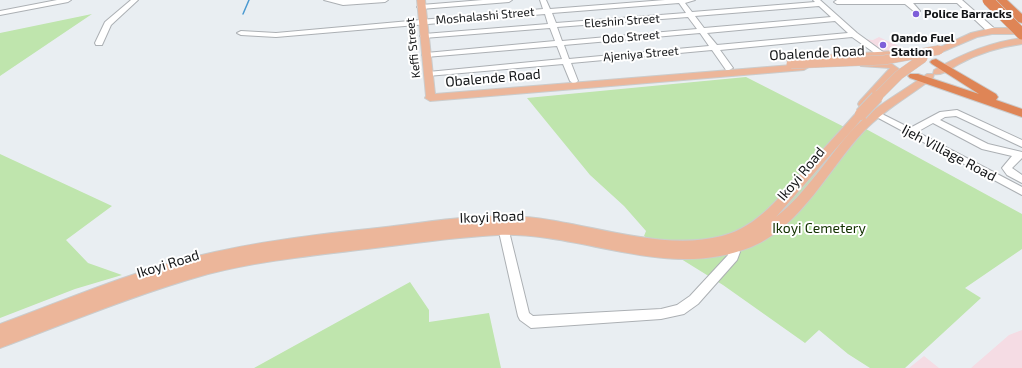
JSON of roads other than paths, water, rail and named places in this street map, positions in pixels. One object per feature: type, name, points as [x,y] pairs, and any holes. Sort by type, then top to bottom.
[{"type":"highway","points":[[988,0],[1020,32]]},
{"type":"highway","points":[[1001,0],[1022,20]]},
{"type":"highway","points":[[931,72],[973,85],[997,99],[1022,109]]},
{"type":"highway","points":[[931,72],[1009,109],[1022,113]]},
{"type":"main road","name":"Keffi Street","points":[[421,4],[430,94]]},
{"type":"main road","name":"Obalende Road","points":[[890,60],[861,64],[775,68],[430,98],[430,94],[574,81],[757,66],[894,59],[917,56],[939,50],[968,37],[992,31],[1020,32]]},
{"type":"main road","points":[[852,124],[856,111],[890,60],[972,32],[992,31]]},
{"type":"main road","points":[[890,60],[931,72],[979,50],[1022,41]]},
{"type":"main road","name":"Ikoyi Road","points":[[727,244],[748,232],[771,215],[852,124],[899,75],[918,61],[939,50]]},
{"type":"main road","points":[[913,52],[924,54],[931,72]]},
{"type":"main road","name":"Obalende Road","points":[[757,66],[796,59],[890,60]]},
{"type":"main road","name":"Ikoyi Road","points":[[0,341],[134,291],[208,268],[308,250],[530,222],[666,246],[727,244],[759,237],[784,219],[875,114],[931,72]]},
{"type":"main road","name":"Ikoyi Road","points":[[0,331],[127,283],[190,263],[264,246],[454,224],[502,226]]},
{"type":"street","points":[[0,13],[68,0]]},
{"type":"street","points":[[99,43],[108,24],[133,0]]},
{"type":"street","points":[[327,0],[343,3],[385,0]]},
{"type":"street","points":[[421,4],[509,0]]},
{"type":"street","points":[[543,0],[574,81]]},
{"type":"street","points":[[681,0],[729,68]]},
{"type":"street","name":"Moshalashi Street","points":[[241,33],[276,35],[692,0]]},
{"type":"street","points":[[906,0],[916,11]]},
{"type":"street","points":[[841,1],[959,0],[992,31]]},
{"type":"street","points":[[819,2],[854,35],[890,60]]},
{"type":"street","name":"Eleshin Street","points":[[424,36],[691,15],[819,2]]},
{"type":"street","name":"Odo Street","points":[[426,55],[837,19]]},
{"type":"street","name":"Ajeniya Street","points":[[428,74],[854,35]]},
{"type":"street","points":[[910,132],[943,114],[957,113],[1022,144]]},
{"type":"street","name":"Ijeh Village Road","points":[[875,114],[1022,191]]},
{"type":"street","points":[[933,120],[985,147],[1020,155]]},
{"type":"street","points":[[1020,155],[1007,168],[1010,173],[1022,179]]},
{"type":"street","points":[[502,226],[524,316],[531,322],[661,314],[680,310],[694,300],[733,257],[734,254],[727,244]]},
{"type":"waterway","points":[[243,14],[249,0]]},
{"type":"place","name":"Police Barracks","points":[[916,14]]},
{"type":"place","name":"Oando Fuel Station","points":[[883,45]]},
{"type":"park label","name":"Ikoyi Cemetery","points":[[819,228]]}]
